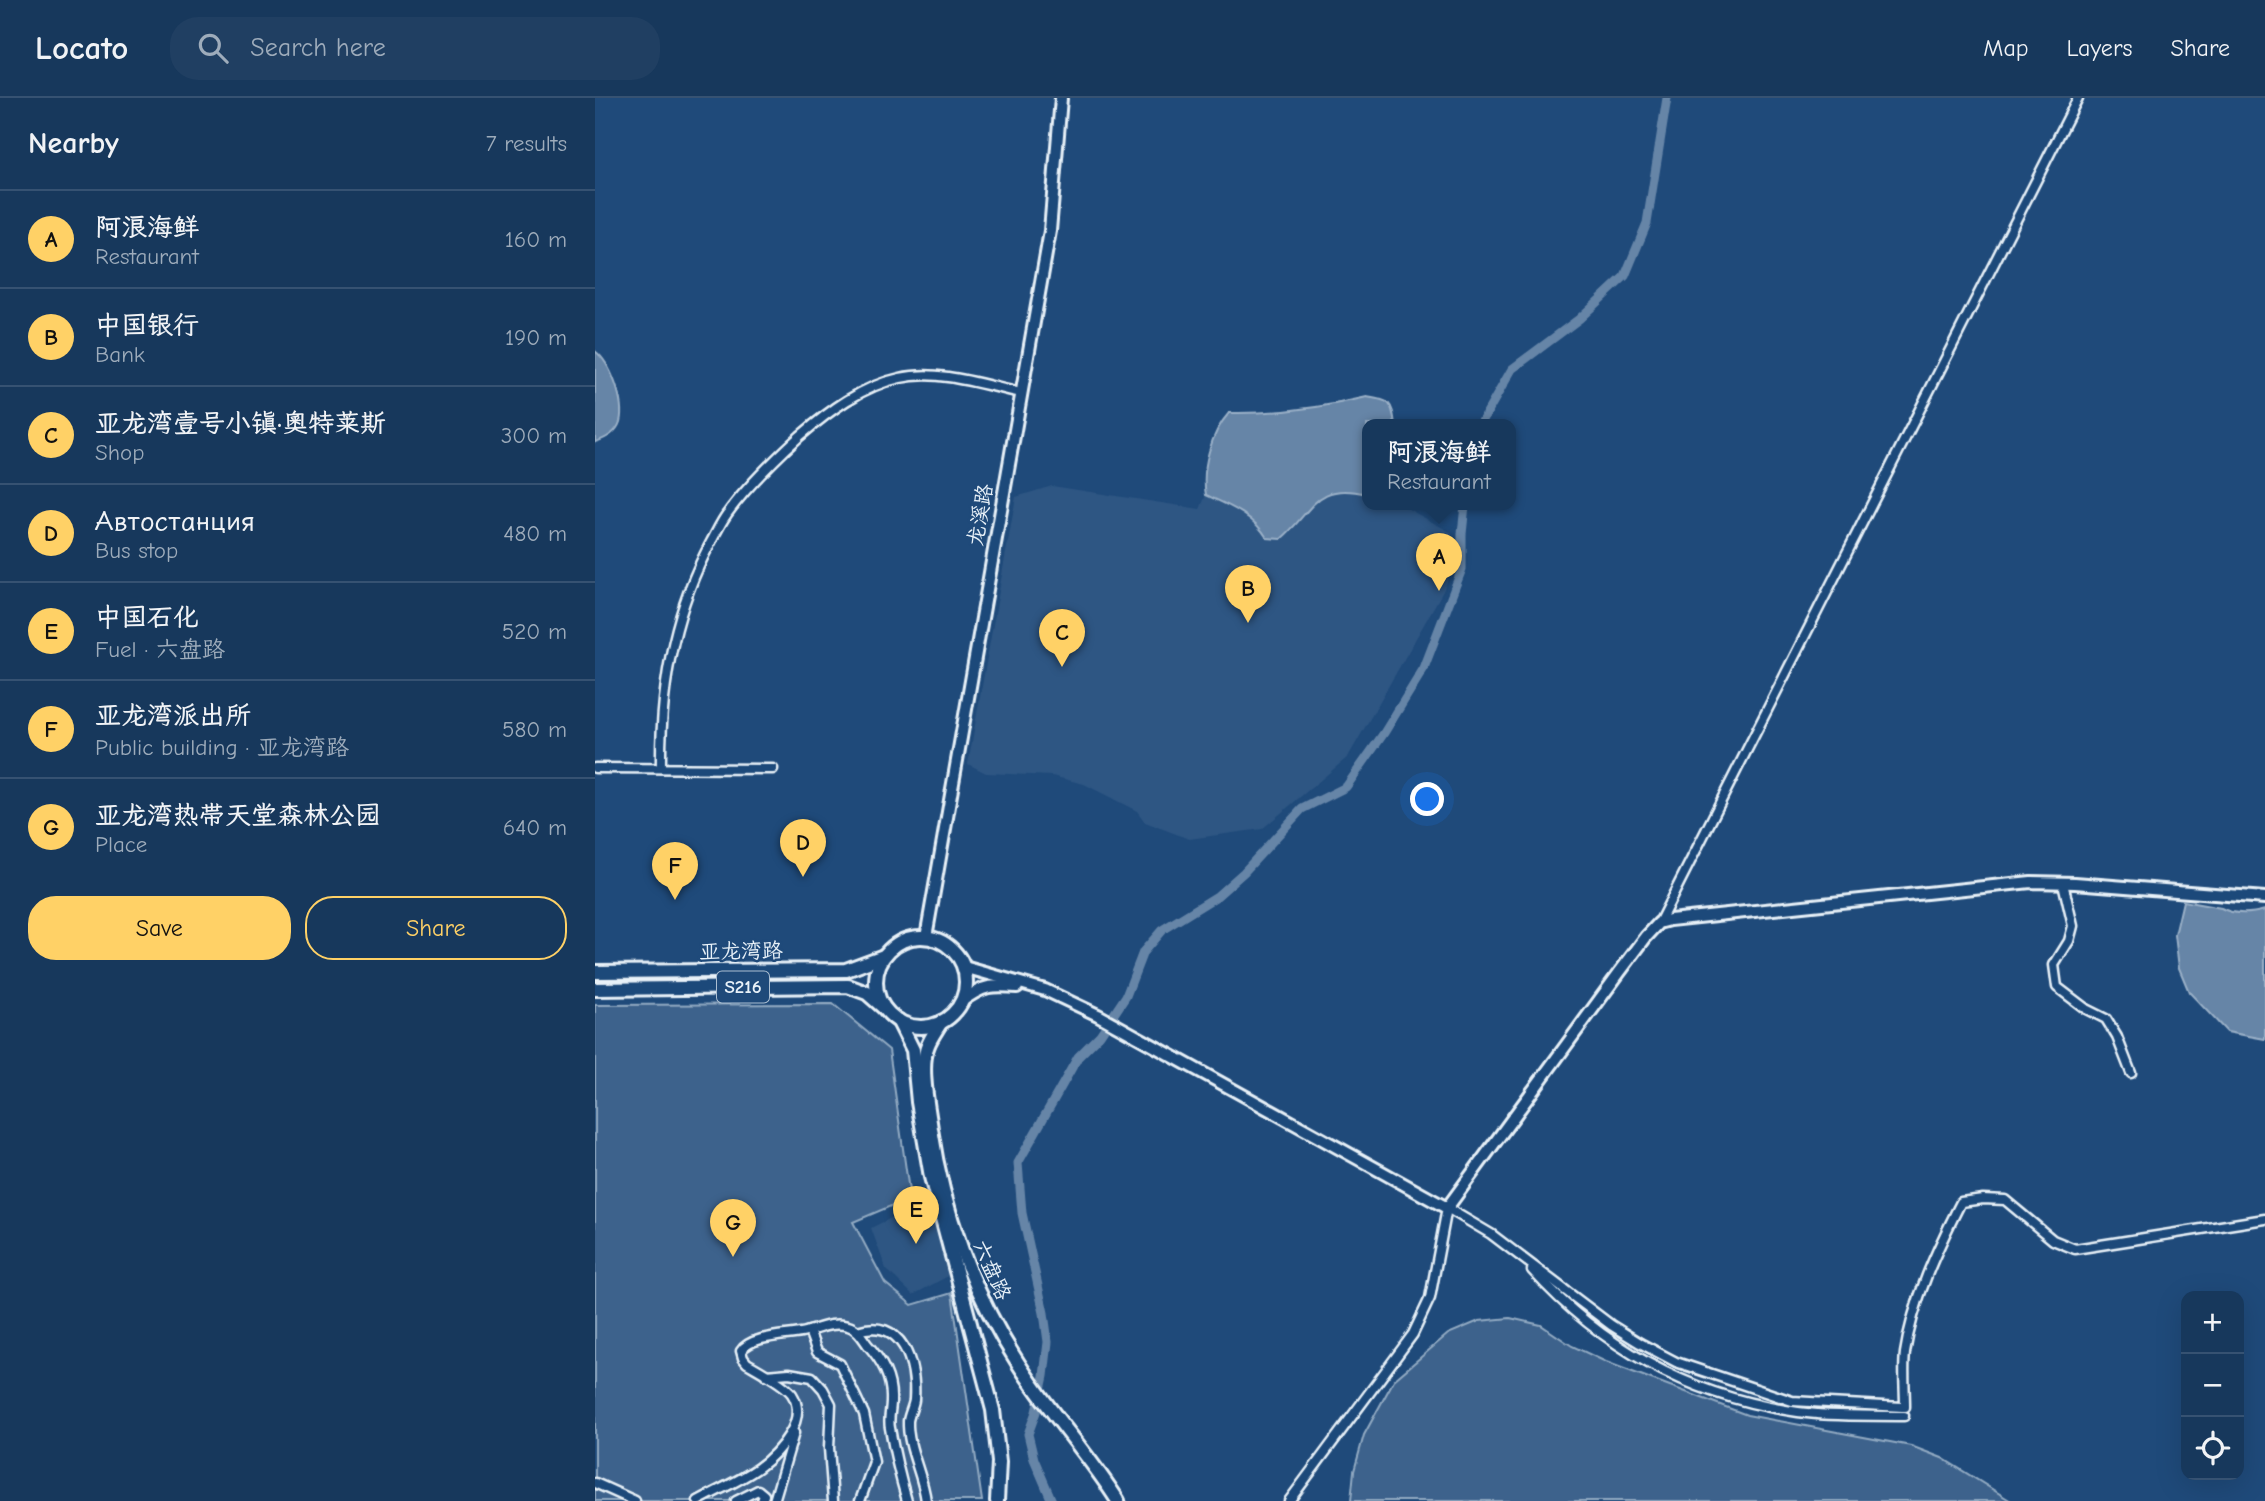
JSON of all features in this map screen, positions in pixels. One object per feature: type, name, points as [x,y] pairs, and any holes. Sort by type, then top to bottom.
[{"type":"main road","name":"S216","points":[[884,956],[895,945],[910,938],[926,937]]},
{"type":"main road","points":[[898,1020],[920,1027],[941,1022],[957,1009],[962,1001],[966,984],[964,967],[955,952],[942,942],[926,937]]},
{"type":"main road","points":[[884,956],[877,973],[877,991],[884,1008]]},
{"type":"main road","name":"亚龙湾路","points":[[595,972],[846,970],[884,956]]},
{"type":"main road","name":"亚龙湾路","points":[[595,989],[848,986],[867,993],[884,1008]]},
{"type":"main road","name":"S216","points":[[884,1008],[898,1020]]},
{"type":"main road","name":"六盘路","points":[[898,1020],[913,1050],[920,1116],[931,1177],[993,1410],[999,1462],[997,1501]]},
{"type":"main road","name":"六盘路","points":[[941,1022],[928,1045],[925,1065],[933,1140],[941,1181],[958,1240],[982,1300],[1026,1374],[1118,1501]]},
{"type":"street","name":"龙溪路","points":[[926,937],[1050,231],[1061,98]]},
{"type":"street","points":[[1289,1501],[1413,1334],[1430,1298],[1447,1208],[1659,923],[2078,98]]},
{"type":"street","points":[[661,768],[660,726],[669,657],[683,604],[726,514],[789,446],[824,415],[862,392],[901,377],[943,376],[1021,393]]},
{"type":"street","points":[[595,768],[773,769]]},
{"type":"street","points":[[1659,923],[2031,882],[2265,898]]},
{"type":"street","points":[[2063,883],[2073,926],[2069,941],[2054,965],[2057,987],[2086,1009],[2106,1019],[2117,1037],[2131,1073]]},
{"type":"street","points":[[964,967],[1045,990],[1098,1015],[1447,1208],[1491,1234],[1611,1325],[1676,1362],[1792,1401],[1905,1412]]},
{"type":"street","points":[[962,1001],[976,991],[992,985],[1045,990]]},
{"type":"street","points":[[1905,1412],[1905,1354],[1916,1306],[1961,1202],[2005,1200],[2053,1240],[2075,1249],[2265,1219]]},
{"type":"street","points":[[1515,1253],[1553,1294],[1606,1338],[1652,1366],[1695,1386],[1797,1412],[1905,1412]]},
{"type":"street","points":[[774,1501],[797,1417],[797,1405],[791,1392],[743,1358],[741,1351],[753,1341],[809,1331],[819,1326],[838,1325],[849,1326],[857,1331],[881,1360],[887,1372],[891,1394],[889,1423],[907,1501]]},
{"type":"street","points":[[857,1331],[869,1327],[885,1330],[896,1335],[907,1352],[913,1376],[914,1402],[908,1420],[926,1501]]},
{"type":"street","points":[[809,1331],[817,1352],[840,1364],[863,1414],[874,1462],[860,1501]]},
{"type":"street","points":[[766,1375],[789,1373],[812,1377],[828,1397],[831,1404],[829,1448],[833,1501]]},
{"type":"street","points":[[698,1501],[739,1480],[773,1458],[786,1441],[797,1417]]},
{"type":"street","points":[[595,1483],[635,1501]]},
{"type":"street","points":[[736,1501],[758,1490],[764,1495],[762,1501]]},
{"type":"shaded area","points":[[595,351],[611,373],[619,394],[621,414],[616,430],[595,442]]},
{"type":"shaded area","points":[[1367,397],[1385,401],[1393,411],[1394,419],[1362,419],[1362,493],[1349,491],[1325,495],[1316,501],[1281,539],[1267,538],[1248,517],[1206,495],[1206,463],[1212,441],[1229,413],[1298,410]]},
{"type":"shaded area","points":[[1052,486],[1200,509],[1206,495],[1243,513],[1259,525],[1267,537],[1308,509],[1318,498],[1334,491],[1358,492],[1362,493],[1362,510],[1410,510],[1452,533],[1451,572],[1443,591],[1348,757],[1262,829],[1189,839],[1145,822],[1137,811],[1084,784],[1052,776],[986,773],[968,764],[1016,497]]},
{"type":"shaded area","points":[[2183,901],[2237,913],[2265,910],[2265,1039],[2227,1032],[2189,992],[2179,968],[2175,935]]},
{"type":"shaded area","points":[[833,1004],[889,1050],[910,1198],[853,1222],[885,1283],[912,1305],[952,1293],[982,1501],[595,1501],[595,1005]]},
{"type":"shaded area","points":[[929,1199],[950,1275],[913,1295],[886,1269],[871,1228]]},
{"type":"shaded area","points":[[1510,1318],[1541,1325],[1572,1346],[1606,1362],[1747,1415],[1911,1446],[1942,1458],[2011,1501],[1351,1501],[1354,1471],[1364,1435],[1394,1380],[1448,1334],[1479,1321]]},
{"type":"waterway","points":[[1483,419],[1512,369],[1579,319],[1625,276],[1647,223],[1667,98]]},
{"type":"waterway","points":[[1052,1501],[1034,1459],[1028,1434],[1044,1376],[1048,1342],[1022,1213],[1018,1163],[1078,1057],[1100,1035],[1126,996],[1143,952],[1162,930],[1217,896],[1244,872],[1302,809],[1346,787],[1384,733],[1424,668],[1462,569],[1464,510]]},
{"type":"place","name":"阿浪海鲜","points":[[1439,591]]},
{"type":"place","name":"中国银行","points":[[1248,623]]},
{"type":"place","name":"亚龙湾壹号小镇·奥特莱斯","points":[[1062,667]]},
{"type":"place","name":"Автостанция","points":[[803,877]]},
{"type":"place","name":"亚龙湾派出所","points":[[675,900]]},
{"type":"place","name":"中国石化","points":[[916,1244]]},
{"type":"place","name":"亚龙湾热带天堂森林公园","points":[[733,1257]]}]
